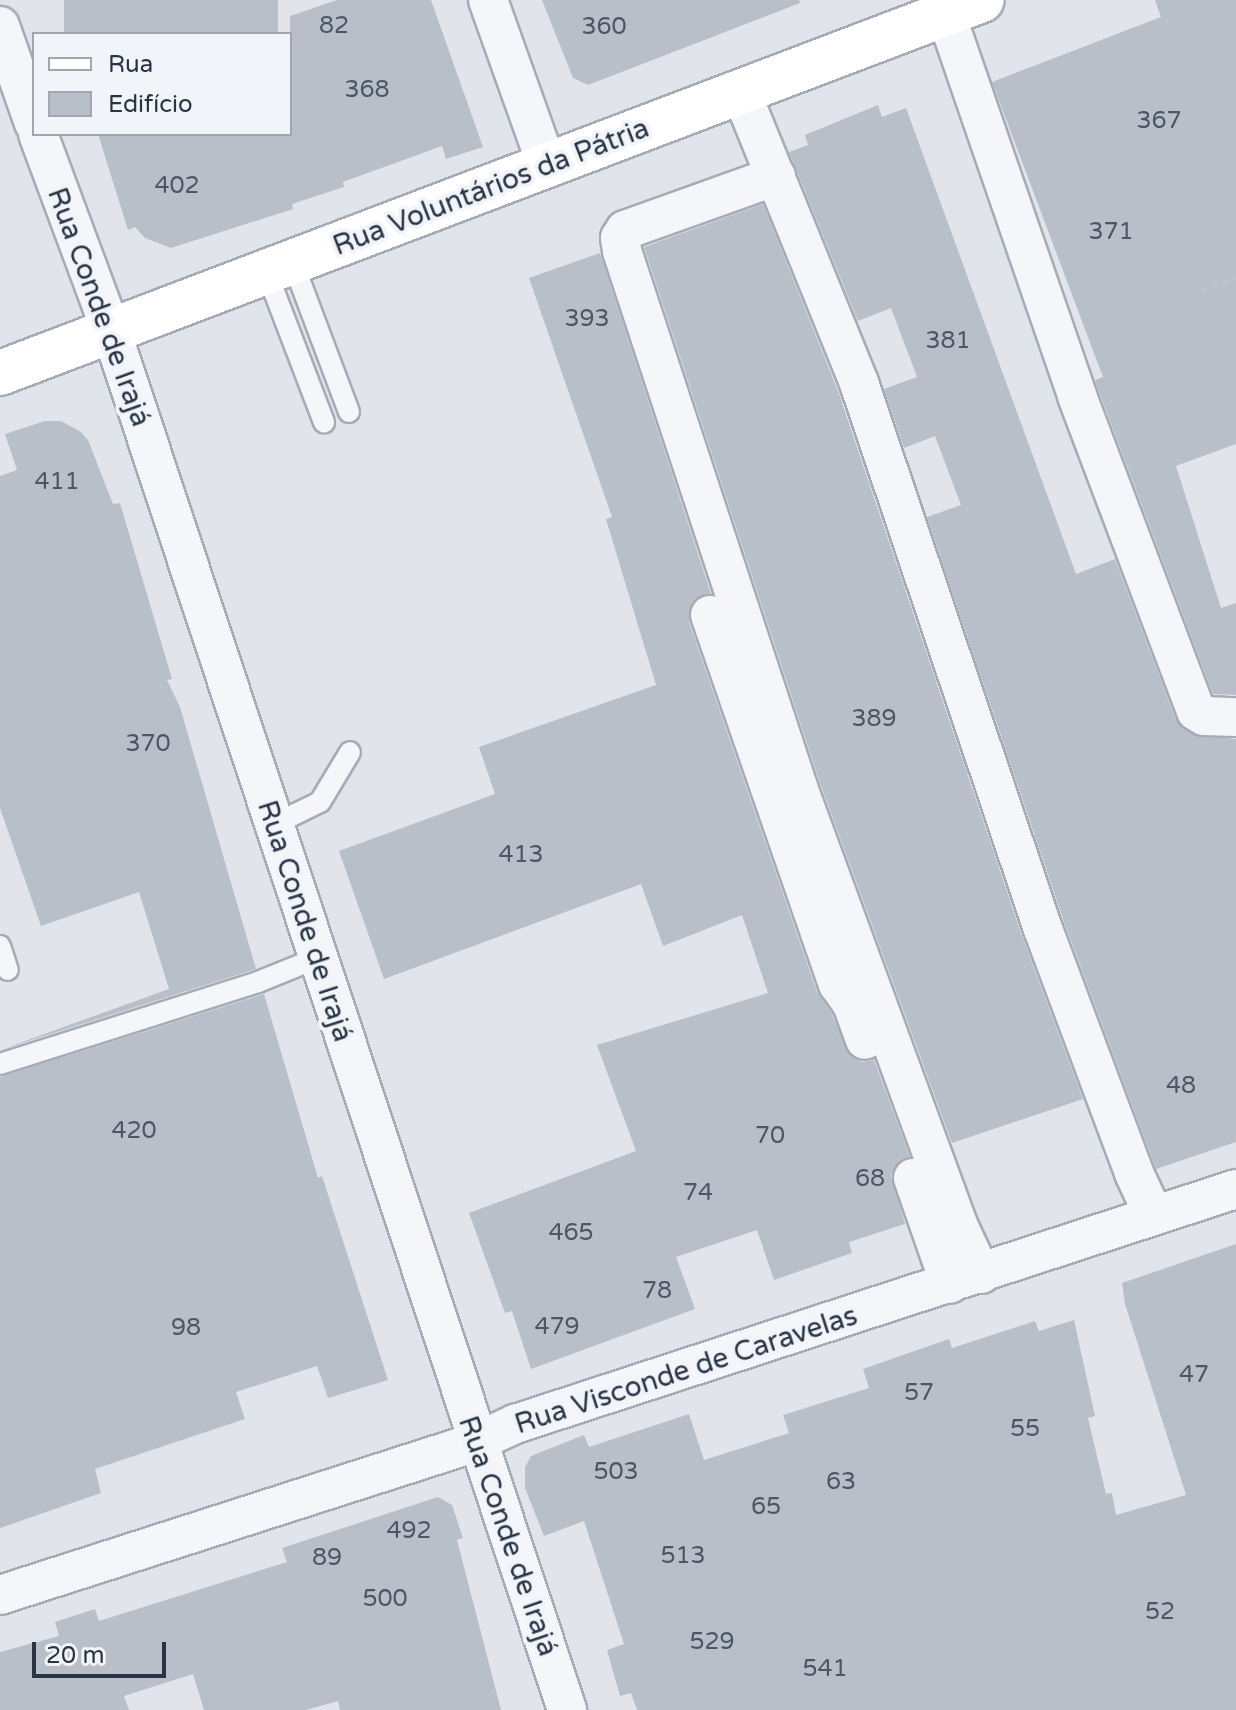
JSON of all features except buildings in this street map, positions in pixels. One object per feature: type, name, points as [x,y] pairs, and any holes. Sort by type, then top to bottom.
[{"type":"main road","name":"Rua Voluntários da Pátria","points":[[0,373],[741,92],[956,5]]},
{"type":"street","points":[[488,0],[547,166]]},
{"type":"street","points":[[956,5],[1077,396],[1196,711],[1204,716],[1236,717]]},
{"type":"street","points":[[0,26],[32,117]]},
{"type":"street","points":[[741,92],[859,383],[1043,929],[1134,1173],[1154,1216]]},
{"type":"street","name":"Rua Conde de Irajá","points":[[39,136],[112,333],[567,1710]]},
{"type":"street","points":[[776,176],[625,230],[620,238],[622,251],[799,790],[959,1227],[965,1279]]},
{"type":"street","points":[[710,615],[838,984],[852,1004],[965,1279]]},
{"type":"street","name":"Rua Visconde de Caravelas","points":[[0,1595],[476,1442],[515,1424],[1236,1189]]},
{"type":"lane","points":[[280,268],[349,412]]},
{"type":"lane","points":[[280,268],[324,422]]},
{"type":"lane","points":[[273,825],[320,802],[350,752]]},
{"type":"lane","points":[[0,946],[8,970]]},
{"type":"lane","points":[[0,1064],[258,982],[317,958]]},
{"type":"path","points":[[1201,290],[1236,277]]}]
